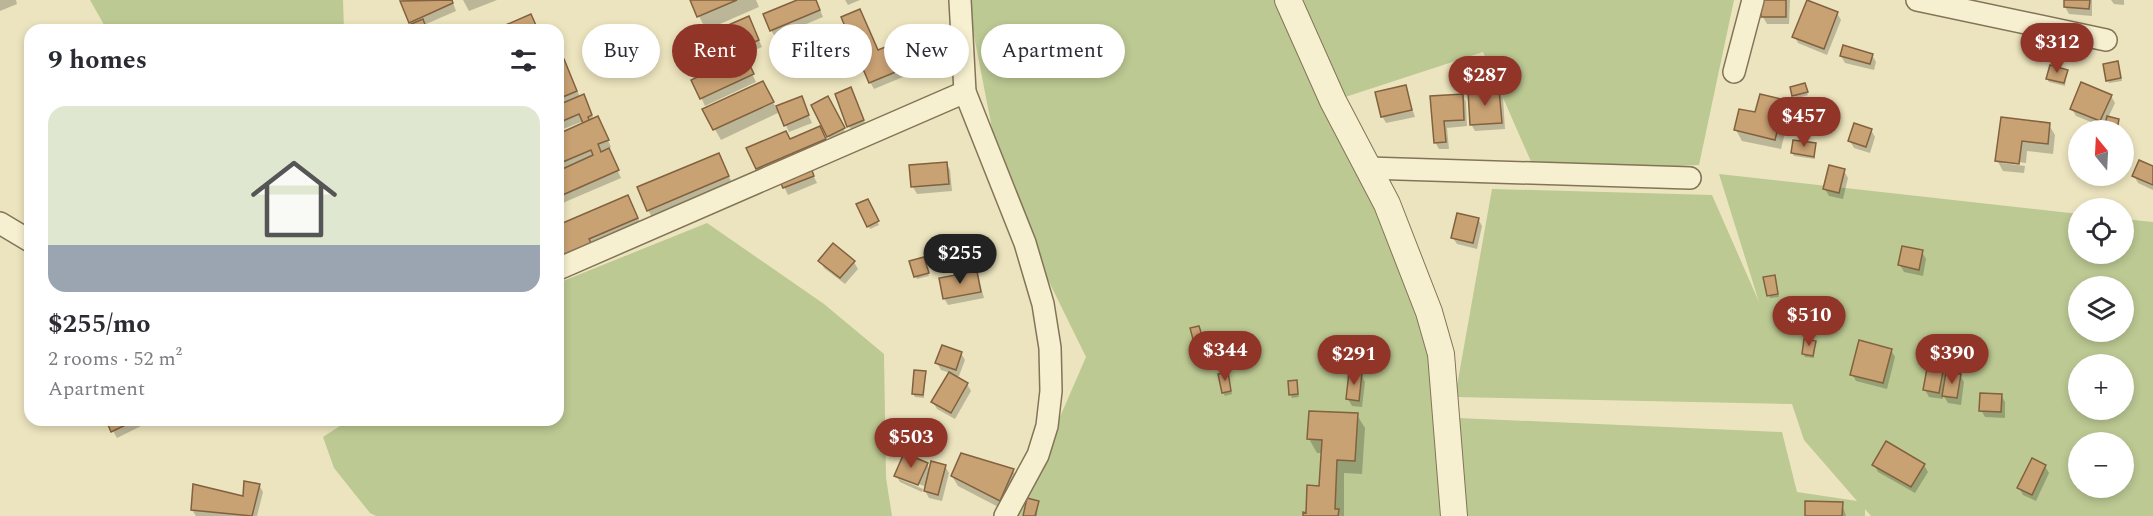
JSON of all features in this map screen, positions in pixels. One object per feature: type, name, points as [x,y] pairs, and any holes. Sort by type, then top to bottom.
[{"type":"street","points":[[960,0],[965,92],[1025,243],[1043,304],[1050,348],[1051,391],[1047,426],[1038,455],[1005,516]]},
{"type":"street","points":[[1288,0],[1333,101],[1387,204],[1411,262],[1441,354],[1454,516]]},
{"type":"street","points":[[1734,72],[1754,0]]},
{"type":"street","points":[[1917,0],[2106,40]]},
{"type":"street","points":[[564,266],[965,92]]},
{"type":"street","points":[[1368,168],[1690,178]]},
{"type":"street","points":[[0,223],[24,237]]},
{"type":"green space","points":[[90,0],[343,0],[344,24],[104,24]]},
{"type":"green space","points":[[967,0],[1282,0],[1429,312],[1448,516],[1017,516],[1086,357],[1004,190],[982,78],[1125,78],[1125,24],[981,24],[981,72]]},
{"type":"green space","points":[[1295,0],[1734,0],[1699,165],[1536,173],[1483,52],[1333,101]]},
{"type":"green space","points":[[1719,174],[2068,213],[2068,264],[2134,264],[2134,220],[2153,222],[2153,516],[1871,516],[1865,509],[1865,516],[1465,516],[1458,418],[1782,432],[1797,492],[1857,501],[1804,440],[1792,404],[1455,397],[1492,189],[1712,195],[1759,302]]},
{"type":"green space","points":[[707,223],[824,304],[884,354],[886,478],[892,516],[376,516],[370,513],[334,468],[323,437],[340,426],[564,426],[564,281]]},
{"type":"building","points":[[452,0],[453,3],[409,23],[400,1]]},
{"type":"building","points":[[690,0],[737,0],[697,17]]},
{"type":"building","points":[[797,0],[816,0],[820,10],[787,24],[769,24],[769,29],[763,14]]},
{"type":"building","points":[[1761,0],[1786,0],[1786,17],[1761,17]]},
{"type":"building","points":[[1807,0],[1838,12],[1824,49],[1792,37]]},
{"type":"building","points":[[2064,0],[2090,0],[2089,9],[2064,7]]},
{"type":"building","points":[[860,9],[867,24],[844,24],[841,17]]},
{"type":"building","points":[[531,14],[535,24],[508,24]]},
{"type":"building","points":[[749,16],[752,24],[731,24]]},
{"type":"building","points":[[423,19],[425,24],[411,24]]},
{"type":"building","points":[[872,36],[878,50],[884,48],[884,77],[869,83],[867,78],[872,78]]},
{"type":"building","points":[[1843,45],[1873,54],[1870,64],[1840,56]]},
{"type":"building","points":[[564,59],[577,91],[564,96]]},
{"type":"building","points":[[2118,61],[2121,78],[2106,81],[2103,64]]},
{"type":"building","points":[[2050,65],[2068,70],[2064,83],[2046,79]]},
{"type":"building","points":[[695,78],[745,78],[700,99],[691,80]]},
{"type":"building","points":[[763,81],[774,102],[713,130],[702,109]]},
{"type":"building","points":[[2081,82],[2112,95],[2100,120],[2070,109]]},
{"type":"building","points":[[1805,83],[1808,92],[1792,96],[1790,87]]},
{"type":"building","points":[[1406,85],[1412,110],[1381,117],[1375,92]]},
{"type":"building","points":[[851,87],[864,120],[847,127],[835,94]]},
{"type":"building","points":[[1499,89],[1502,123],[1470,125],[1468,91]]},
{"type":"building","points":[[584,94],[592,115],[588,117],[591,125],[585,128],[579,114],[564,120],[564,102]]},
{"type":"building","points":[[1463,94],[1464,120],[1444,121],[1446,142],[1434,143],[1430,96]]},
{"type":"building","points":[[1760,94],[1785,100],[1775,140],[1734,130],[1739,109],[1755,112]]},
{"type":"building","points":[[802,96],[809,115],[784,126],[776,106]]},
{"type":"building","points":[[828,96],[845,128],[827,137],[811,105]]},
{"type":"building","points":[[598,116],[609,140],[598,144],[601,152],[609,148],[619,170],[564,194],[564,168],[593,155],[591,150],[564,161],[564,131]]},
{"type":"building","points":[[2107,116],[2119,119],[2119,120],[2106,120]]},
{"type":"building","points":[[2001,117],[2050,123],[2048,144],[2022,141],[2019,164],[1995,161]]},
{"type":"building","points":[[1854,123],[1872,129],[1866,147],[1848,141]]},
{"type":"building","points":[[820,126],[826,139],[756,169],[746,148],[786,131],[790,139]]},
{"type":"building","points":[[1793,140],[1816,143],[1814,157],[1791,153]]},
{"type":"building","points":[[719,153],[729,176],[647,211],[637,187]]},
{"type":"building","points":[[2139,160],[2153,166],[2153,185],[2134,177]]},
{"type":"building","points":[[947,162],[949,184],[911,187],[909,165]]},
{"type":"building","points":[[810,165],[814,176],[783,188],[778,177]]},
{"type":"building","points":[[1829,165],[1845,169],[1839,193],[1823,189]]},
{"type":"building","points":[[628,195],[638,218],[589,239],[595,252],[568,263],[564,254],[564,222]]},
{"type":"building","points":[[868,199],[879,221],[867,227],[856,204]]},
{"type":"building","points":[[1457,213],[1479,218],[1473,243],[1451,238]]},
{"type":"building","points":[[833,243],[855,261],[840,278],[818,261]]},
{"type":"building","points":[[1902,246],[1923,250],[1919,270],[1898,265]]},
{"type":"building","points":[[924,257],[929,273],[914,277],[909,261]]},
{"type":"building","points":[[977,271],[981,292],[943,299],[939,278]]},
{"type":"building","points":[[1775,275],[1778,294],[1767,296],[1763,277]]},
{"type":"building","points":[[1199,326],[1207,351],[1197,354],[1190,328]]},
{"type":"building","points":[[1804,339],[1816,341],[1813,356],[1802,354]]},
{"type":"building","points":[[1859,340],[1892,349],[1883,383],[1850,375]]},
{"type":"building","points":[[942,345],[962,352],[956,370],[935,363]]},
{"type":"building","points":[[1931,347],[1947,350],[1939,393],[1923,390]]},
{"type":"building","points":[[914,370],[926,371],[923,395],[912,394]]},
{"type":"building","points":[[949,372],[968,383],[951,413],[931,402]]},
{"type":"building","points":[[1228,372],[1231,391],[1222,393],[1218,374]]},
{"type":"building","points":[[1349,372],[1362,373],[1359,401],[1346,399]]},
{"type":"building","points":[[1946,372],[1961,374],[1957,398],[1942,396]]},
{"type":"building","points":[[1297,380],[1298,394],[1289,395],[1288,381]]},
{"type":"building","points":[[1980,393],[2002,394],[2001,412],[1979,411]]},
{"type":"building","points":[[1309,411],[1358,413],[1355,461],[1337,460],[1335,509],[1339,509],[1338,516],[1303,516],[1303,512],[1306,513],[1307,485],[1319,486],[1322,440],[1307,439]]},
{"type":"building","points":[[933,424],[939,439],[926,444],[920,429]]},
{"type":"building","points":[[108,426],[124,426],[111,432]]},
{"type":"building","points":[[1886,441],[1925,464],[1911,487],[1872,465]]},
{"type":"building","points":[[904,453],[928,463],[918,485],[894,476]]},
{"type":"building","points":[[961,453],[1014,469],[1000,501],[951,476]]},
{"type":"building","points":[[2032,458],[2046,465],[2032,495],[2017,488]]},
{"type":"building","points":[[931,461],[946,465],[938,495],[924,491]]},
{"type":"building","points":[[244,481],[260,484],[252,516],[191,510],[193,484],[243,496]]},
{"type":"building","points":[[1027,498],[1039,501],[1035,516],[1023,516]]},
{"type":"building","points":[[1805,501],[1843,502],[1842,516],[1805,516]]}]
